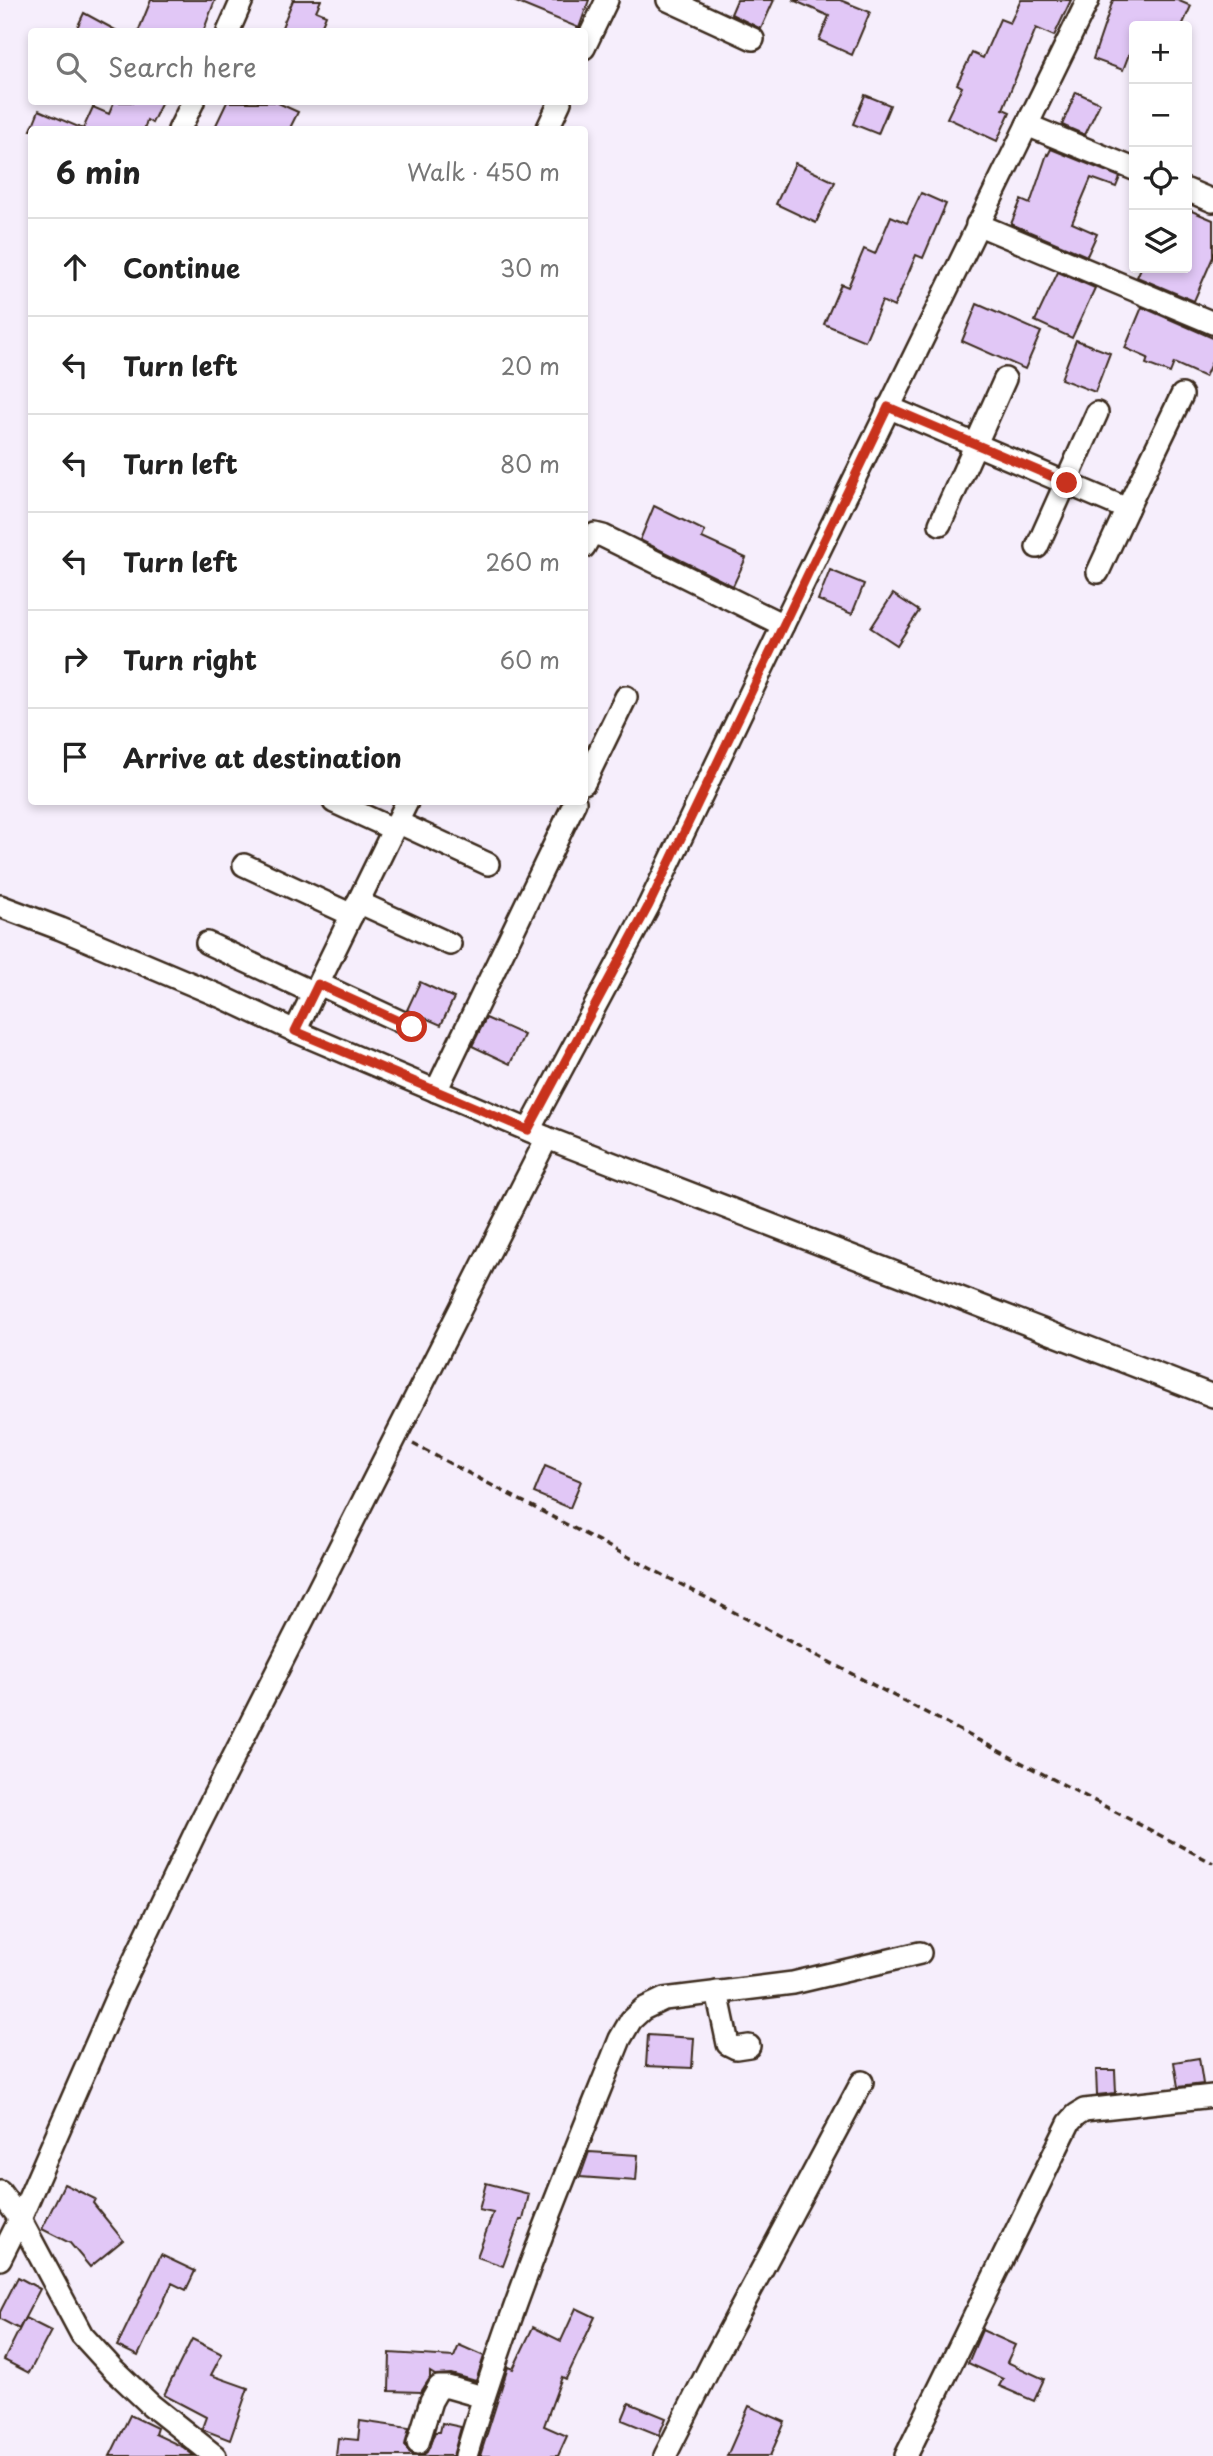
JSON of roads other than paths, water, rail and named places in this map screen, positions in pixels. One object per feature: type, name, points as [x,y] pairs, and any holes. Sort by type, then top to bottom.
[{"type":"street","points":[[230,28],[242,0]]},
{"type":"street","points":[[588,40],[607,0]]},
{"type":"street","points":[[668,0],[753,39]]},
{"type":"street","points":[[0,2259],[112,2007],[158,1911],[396,1435],[888,407],[1088,0]]},
{"type":"street","points":[[181,126],[192,105]]},
{"type":"street","points":[[549,126],[559,105]]},
{"type":"street","points":[[1027,125],[1129,167]]},
{"type":"street","points":[[1192,192],[1213,201]]},
{"type":"street","points":[[977,224],[1213,323]]},
{"type":"street","points":[[940,524],[1006,379]]},
{"type":"street","points":[[1098,572],[1182,394]]},
{"type":"street","points":[[888,407],[1127,509]]},
{"type":"street","points":[[1037,548],[1097,413]]},
{"type":"street","points":[[588,540],[595,534],[603,536],[783,625]]},
{"type":"street","points":[[588,775],[626,697]]},
{"type":"street","points":[[342,805],[488,864]]},
{"type":"street","points":[[295,1031],[405,805]]},
{"type":"street","points":[[436,1091],[574,805]]},
{"type":"street","points":[[244,865],[450,944]]},
{"type":"street","points":[[0,906],[222,997],[295,1031],[538,1134],[1213,1396]]},
{"type":"street","points":[[207,943],[412,1027]]},
{"type":"street","points":[[466,2456],[483,2397],[602,2084],[631,2020],[643,2009],[664,1999],[793,1983],[920,1953]]},
{"type":"street","points":[[717,1992],[728,2044],[736,2048],[749,2046]]},
{"type":"street","points":[[665,2456],[862,2082]]},
{"type":"street","points":[[906,2456],[1069,2123],[1084,2110],[1213,2096]]},
{"type":"street","points":[[0,2193],[18,2215],[82,2335],[151,2405],[215,2456]]},
{"type":"street","points":[[418,2443],[431,2402],[439,2387],[483,2397]]}]
